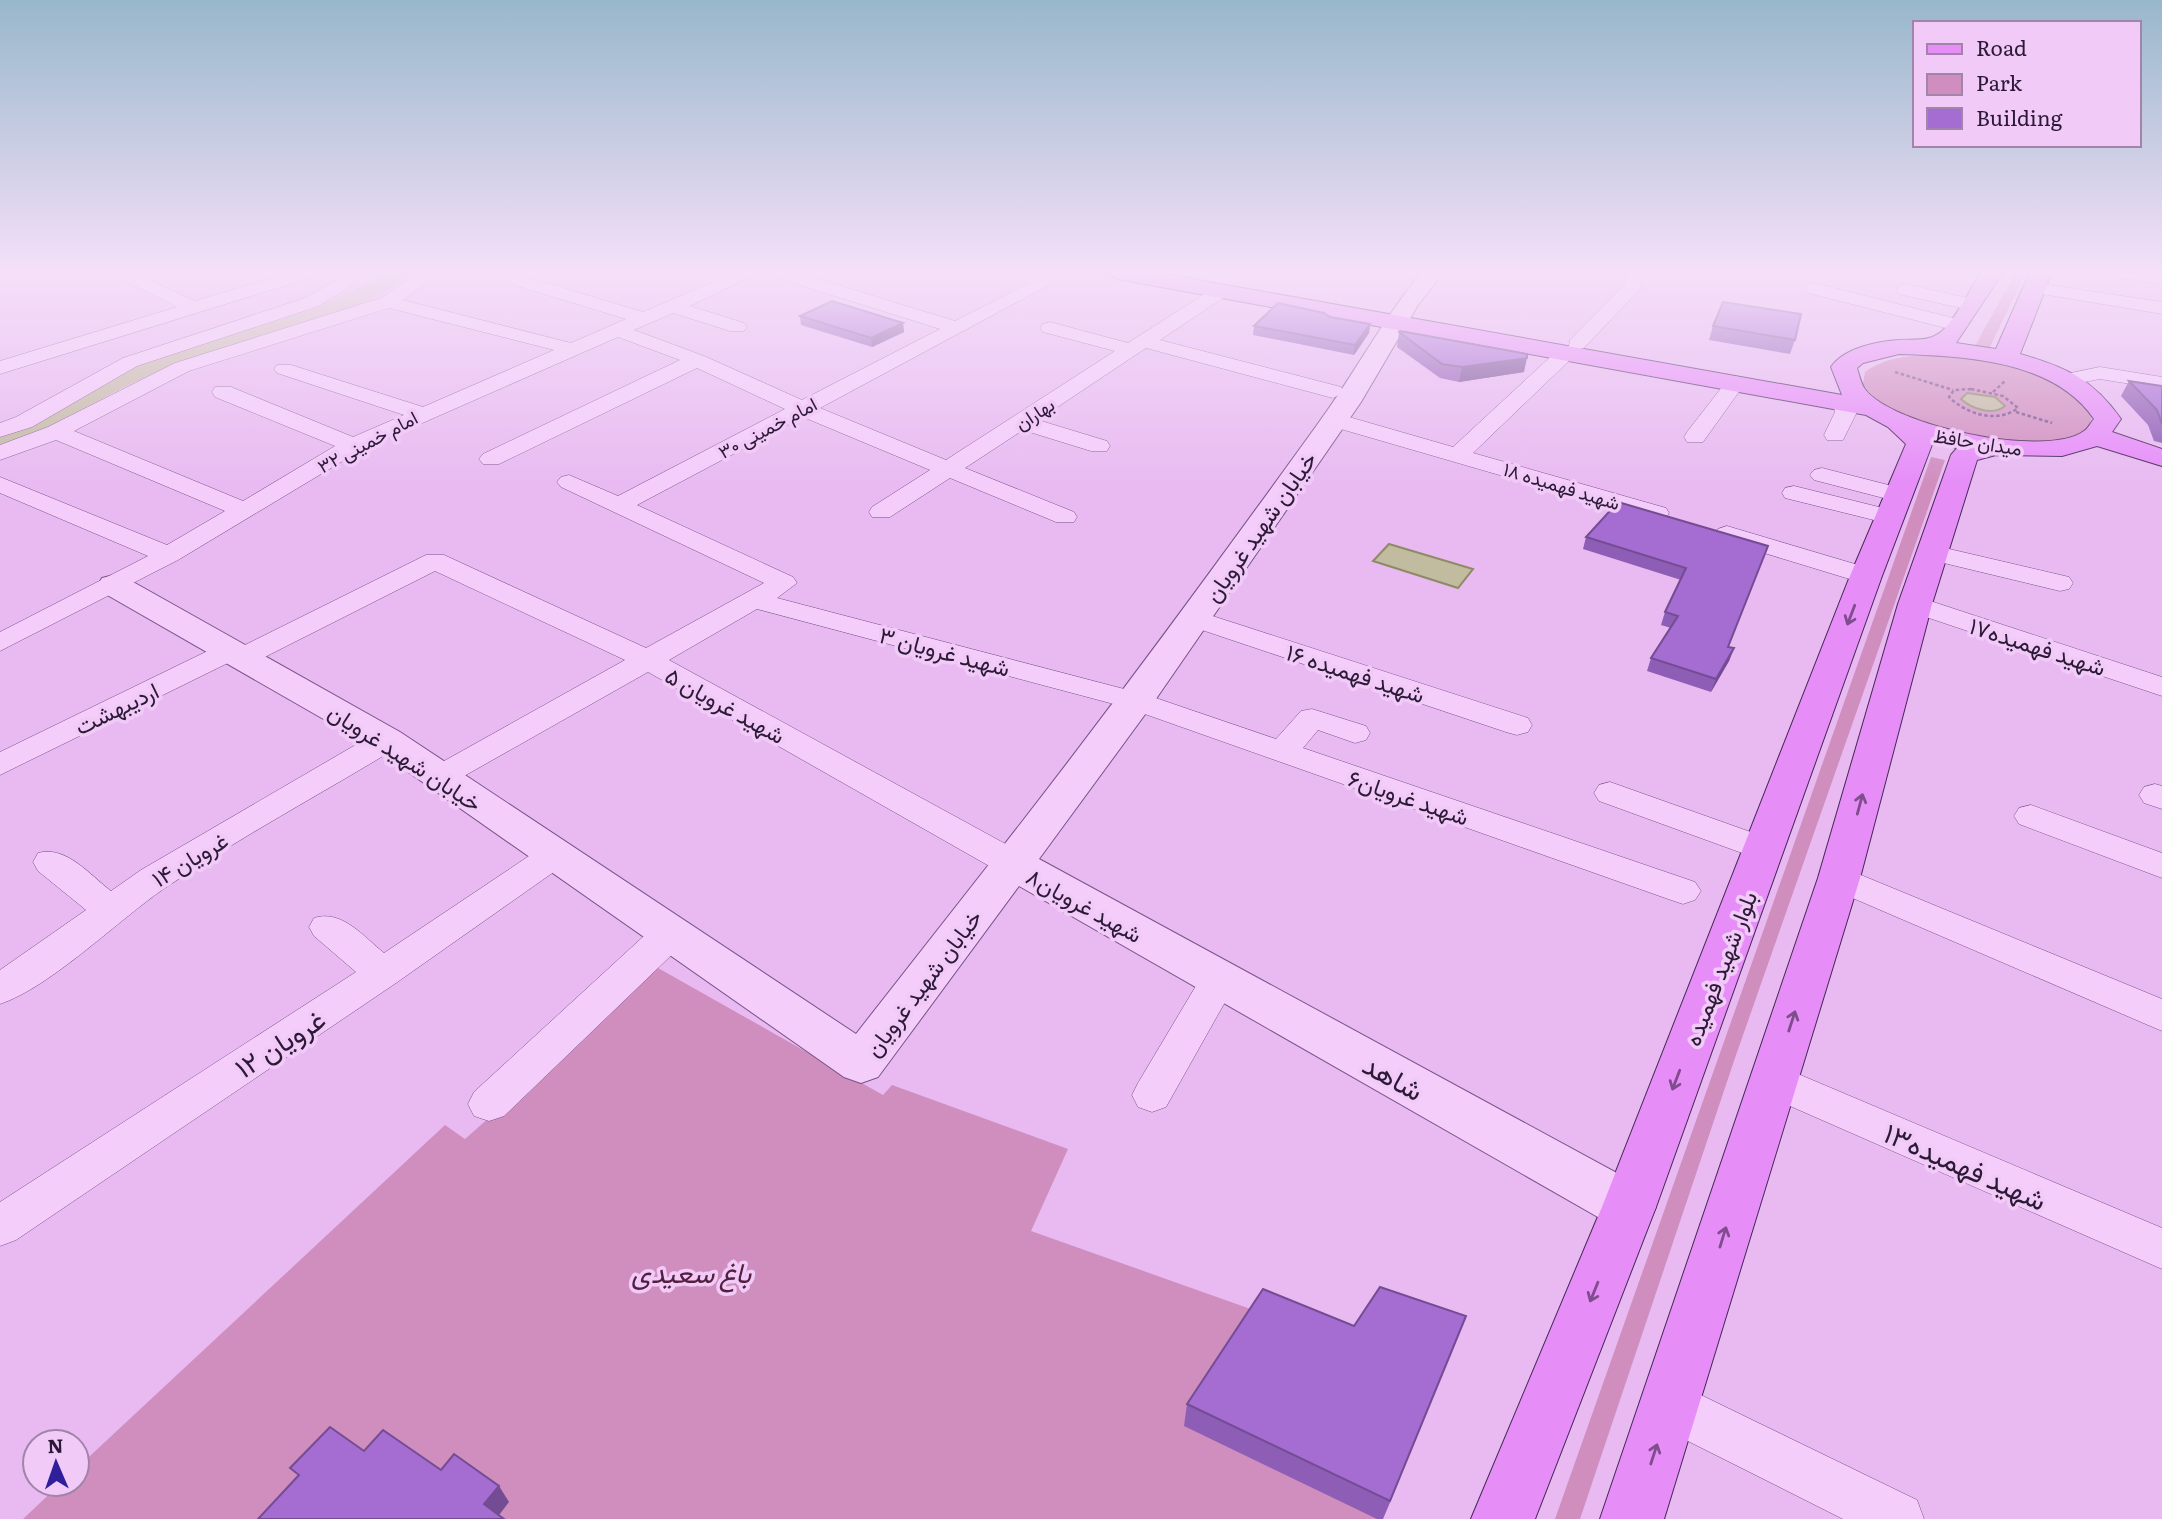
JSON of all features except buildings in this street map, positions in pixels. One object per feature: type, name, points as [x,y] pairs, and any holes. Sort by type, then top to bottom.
[{"type":"main road","points":[[1543,343],[1802,383],[1825,384],[1863,403]]},
{"type":"main road","points":[[1929,347],[1937,343]]},
{"type":"main road","points":[[2008,360],[2011,343]]},
{"type":"main road","points":[[1863,403],[1843,367],[1854,358],[1873,351],[1929,347],[2008,360],[2064,380],[2092,397],[2103,408],[2108,419],[2106,429],[2098,437],[2162,458]]},
{"type":"main road","name":"میدان حافظ","points":[[1572,348],[1736,382],[1863,403],[1950,439],[1992,447],[2037,450],[2074,446],[2098,437]]},
{"type":"main road","name":"بلوار شهید فهمیده","points":[[1503,1519],[1629,1207],[1866,576],[1920,443],[1863,403]]},
{"type":"main road","points":[[1632,1519],[1839,878],[1915,604],[1932,553],[1965,455],[1992,447]]},
{"type":"street","points":[[0,368],[81,343]]},
{"type":"street","points":[[0,430],[24,422],[130,362],[188,343]]},
{"type":"street","points":[[0,453],[56,432],[182,367],[258,343]]},
{"type":"street","points":[[548,343],[572,349]]},
{"type":"street","name":"امام خمینی ۳۲","points":[[0,643],[169,555],[247,511],[353,444],[586,343]]},
{"type":"street","points":[[651,343],[697,360],[803,409],[951,467],[1065,517]]},
{"type":"street","name":"امام خمینی ۳۰","points":[[618,505],[930,343]]},
{"type":"street","name":"شهید فهمیده ۱۸","points":[[1124,343],[1232,364],[1460,454],[1866,576]]},
{"type":"street","name":"بهاران","points":[[881,512],[1144,343]]},
{"type":"street","name":"خیابان شهید غرویان","points":[[114,585],[387,740],[861,1063],[1010,862],[1136,701],[1334,406],[1381,343]]},
{"type":"street","points":[[1460,454],[1577,343]]},
{"type":"street","points":[[491,459],[697,360]]},
{"type":"street","points":[[284,369],[421,413]]},
{"type":"street","points":[[2064,380],[2100,373],[2162,383]]},
{"type":"street","points":[[1695,437],[1736,382]]},
{"type":"street","points":[[223,392],[353,444]]},
{"type":"street","points":[[1835,435],[1846,412],[1863,403]]},
{"type":"street","points":[[1021,422],[1100,446]]},
{"type":"street","points":[[56,432],[247,511]]},
{"type":"street","points":[[1822,475],[1895,506]]},
{"type":"street","points":[[439,776],[784,583],[569,482]]},
{"type":"street","points":[[0,484],[169,555]]},
{"type":"street","points":[[1794,493],[1895,506]]},
{"type":"street","points":[[1932,553],[2060,583]]},
{"type":"street","name":"اردیبهشت","points":[[0,765],[435,561]]},
{"type":"street","name":"شهید غرویان ۵","points":[[435,561],[648,660],[1010,862]]},
{"type":"street","name":"شهید غرویان ۳","points":[[754,600],[1136,701]]},
{"type":"street","name":"شهید فهمیده۱۷","points":[[1915,604],[2162,687]]},
{"type":"street","name":"شهید فهمیده ۱۶","points":[[1194,618],[1517,725]]},
{"type":"street","name":"شهید غرویان۶","points":[[1136,701],[1683,891]]},
{"type":"street","points":[[1282,752],[1312,718],[1355,733]]},
{"type":"street","name":"غرویان ۱۴","points":[[0,989],[153,879],[387,740]]},
{"type":"street","points":[[1609,793],[1764,849]]},
{"type":"street","points":[[2031,816],[2162,866]]},
{"type":"street","name":"غرویان ۱۲","points":[[0,1226],[383,973],[556,854]]},
{"type":"street","points":[[50,862],[111,910]]},
{"type":"street","name":"شهید غرویان۸","points":[[1010,862],[1160,946]]},
{"type":"street","points":[[1839,878],[2162,1016]]},
{"type":"street","points":[[327,927],[383,973]]},
{"type":"street","points":[[489,1104],[670,934]]},
{"type":"street","name":"شاهد","points":[[1160,946],[1629,1207]]},
{"type":"street","points":[[1152,1095],[1219,979]]},
{"type":"street","name":"شهید فهمیده۱۳","points":[[1772,1080],[2159,1252]]},
{"type":"street","points":[[1670,1405],[1898,1519]]},
{"type":"path","points":[[1971,388],[2003,396],[2018,408],[2016,412],[2001,415],[1978,413],[1958,406],[1949,397],[1950,393],[1971,388]]},
{"type":"green space","points":[[1977,343],[1992,343],[1989,349],[1975,346]]},
{"type":"green space","points":[[1931,355],[1997,364],[2042,377],[2079,400],[2092,417],[2087,430],[2063,438],[2034,442],[2002,442],[1968,437],[1936,429],[1906,417],[1881,402],[1863,384],[1865,372],[1881,363],[1905,357]]},
{"type":"green space","points":[[1931,457],[1945,460],[1735,1058],[1580,1519],[1555,1519]]},
{"type":"green space","name":"باغ سعیدی","points":[[658,968],[883,1095],[892,1085],[1068,1149],[1031,1231],[1259,1312],[1377,1519],[23,1519],[45,1498],[91,1498],[91,1455],[445,1125],[465,1139]]},
{"type":"shaded area","points":[[1967,393],[1995,397],[2005,406],[1989,411],[1971,406],[1961,399]]},
{"type":"shaded area","points":[[1389,544],[1473,569],[1458,588],[1373,561]]},
{"type":"waterway","points":[[0,440],[25,432],[113,385],[167,360],[222,343]]}]
